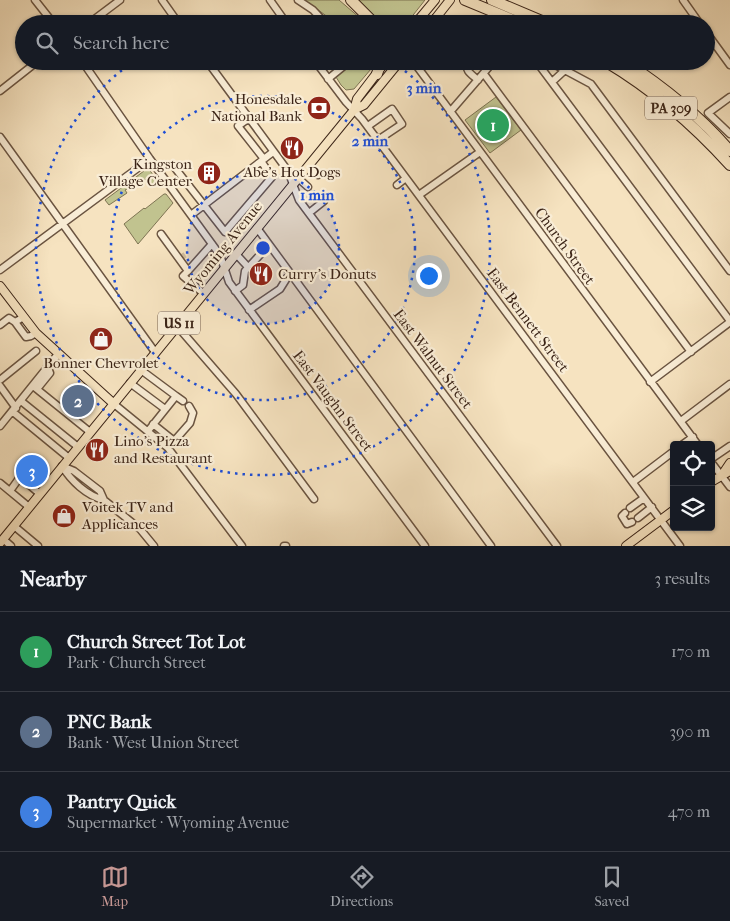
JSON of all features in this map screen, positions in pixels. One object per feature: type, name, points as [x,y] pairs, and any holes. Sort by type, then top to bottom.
[{"type":"highway","points":[[351,0],[366,15]]},
{"type":"highway","points":[[465,0],[502,15]]},
{"type":"highway","points":[[492,0],[528,15]]},
{"type":"highway","points":[[377,74],[378,70]]},
{"type":"highway","name":"PA 309","points":[[619,70],[642,85],[683,117],[708,140],[730,166]]},
{"type":"highway","name":"PA 309","points":[[638,70],[675,98],[730,151]]},
{"type":"main road","points":[[422,15],[435,0]]},
{"type":"main road","points":[[438,15],[450,0]]},
{"type":"main road","name":"Wyoming Avenue","points":[[1,541],[354,110],[357,99],[380,70]]},
{"type":"main road","name":"Wyoming Avenue","points":[[354,110],[364,105],[393,70]]},
{"type":"main road","points":[[0,286],[22,318],[36,333],[114,404]]},
{"type":"main road","points":[[715,480],[726,473],[730,463]]},
{"type":"main road","points":[[626,546],[670,513]]},
{"type":"street","points":[[35,0],[47,15]]},
{"type":"street","points":[[100,15],[120,0]]},
{"type":"street","points":[[162,0],[173,15]]},
{"type":"street","points":[[270,0],[281,15]]},
{"type":"street","points":[[298,0],[318,15]]},
{"type":"street","points":[[683,0],[694,15]]},
{"type":"street","points":[[715,44],[730,65]]},
{"type":"street","points":[[0,91],[27,70]]},
{"type":"street","name":"East Vaughn Street","points":[[88,70],[220,255],[229,282],[235,291],[425,546]]},
{"type":"street","name":"East Walnut Street","points":[[214,70],[295,181],[298,198],[557,546]]},
{"type":"street","name":"East Bennett Street","points":[[322,70],[368,126],[680,546]]},
{"type":"street","points":[[328,79],[339,70]]},
{"type":"street","name":"Church Street","points":[[420,70],[695,441]]},
{"type":"street","points":[[467,70],[478,80]]},
{"type":"street","points":[[450,112],[487,70]]},
{"type":"street","points":[[543,70],[730,321],[650,382]]},
{"type":"street","points":[[552,82],[564,70],[592,84],[730,271]]},
{"type":"street","points":[[484,74],[691,352]]},
{"type":"street","points":[[730,97],[708,113],[730,134]]},
{"type":"street","points":[[368,126],[392,109],[402,124],[378,140]]},
{"type":"street","points":[[175,168],[224,232],[272,177],[238,126],[249,118]]},
{"type":"street","points":[[0,137],[155,352]]},
{"type":"street","points":[[191,215],[274,152]]},
{"type":"street","points":[[419,195],[480,152]]},
{"type":"street","points":[[0,270],[150,159]]},
{"type":"street","points":[[308,167],[318,175]]},
{"type":"street","points":[[397,185],[406,178]]},
{"type":"street","points":[[295,181],[308,187]]},
{"type":"street","points":[[309,213],[324,201]]},
{"type":"street","points":[[257,228],[491,546]]},
{"type":"street","points":[[160,234],[189,269]]},
{"type":"street","points":[[203,293],[183,276],[212,244]]},
{"type":"street","points":[[235,291],[245,282],[243,275],[248,267],[269,245]]},
{"type":"street","points":[[173,250],[181,254]]},
{"type":"street","points":[[236,254],[248,267]]},
{"type":"street","points":[[185,260],[189,269]]},
{"type":"street","points":[[249,310],[280,289],[290,273]]},
{"type":"street","points":[[0,325],[9,318],[15,322],[26,337],[36,333]]},
{"type":"street","points":[[15,322],[22,318]]},
{"type":"street","points":[[177,326],[236,394],[314,499]]},
{"type":"street","points":[[0,380],[36,351]]},
{"type":"street","points":[[0,426],[35,388],[58,354]]},
{"type":"street","points":[[141,370],[183,401]]},
{"type":"street","points":[[130,383],[165,409]]},
{"type":"street","points":[[681,421],[730,384]]},
{"type":"street","points":[[0,386],[14,410],[69,458]]},
{"type":"street","points":[[35,388],[90,432]]},
{"type":"street","points":[[148,431],[176,396]]},
{"type":"street","points":[[21,401],[78,447]]},
{"type":"street","points":[[114,404],[168,448],[242,546]]},
{"type":"street","points":[[168,448],[173,440],[190,423],[193,413],[189,406]]},
{"type":"street","points":[[153,424],[173,440]]},
{"type":"street","points":[[687,441],[692,437]]},
{"type":"street","points":[[715,457],[730,446]]},
{"type":"street","points":[[633,482],[670,454]]},
{"type":"street","points":[[715,463],[726,473],[730,487]]},
{"type":"street","points":[[62,466],[74,471],[100,491],[104,500],[140,529],[154,546]]},
{"type":"street","points":[[10,491],[20,477],[40,494]]},
{"type":"street","points":[[0,483],[29,507]]},
{"type":"street","points":[[644,498],[622,516],[628,524],[652,507]]},
{"type":"street","points":[[629,509],[637,519]]},
{"type":"street","points":[[14,526],[38,546]]},
{"type":"street","points":[[1,541],[11,546]]},
{"type":"green space","points":[[305,0],[339,0],[356,15],[325,15]]},
{"type":"green space","points":[[357,0],[425,0],[413,15],[371,15]]},
{"type":"green space","points":[[344,70],[370,70],[354,89],[346,90],[336,77]]},
{"type":"green space","points":[[496,97],[521,130],[490,153],[465,120]]},
{"type":"green space","points":[[148,168],[159,183],[152,187],[145,179],[131,190],[129,188],[125,190],[127,193],[109,205],[105,200]]},
{"type":"green space","points":[[164,194],[173,203],[138,244],[124,224]]},
{"type":"tunnel","points":[[181,254],[185,260]]},
{"type":"place","name":"Honesdale National Bank","points":[[319,108]]},
{"type":"place","name":"Church Street Tot Lot","points":[[493,125]]},
{"type":"place","name":"Abe's Hot Dogs","points":[[292,148]]},
{"type":"place","name":"Kingston Village Center","points":[[209,173]]},
{"type":"place","name":"Curry's Donuts","points":[[261,274]]},
{"type":"place","name":"Bonner Chevrolet","points":[[101,339]]},
{"type":"place","name":"PNC Bank","points":[[78,401]]},
{"type":"place","name":"Lino's Pizza and Restaurant","points":[[97,450]]},
{"type":"place","name":"Pantry Quick","points":[[32,471]]},
{"type":"place","name":"Voitek TV and Applicances","points":[[64,516]]}]
